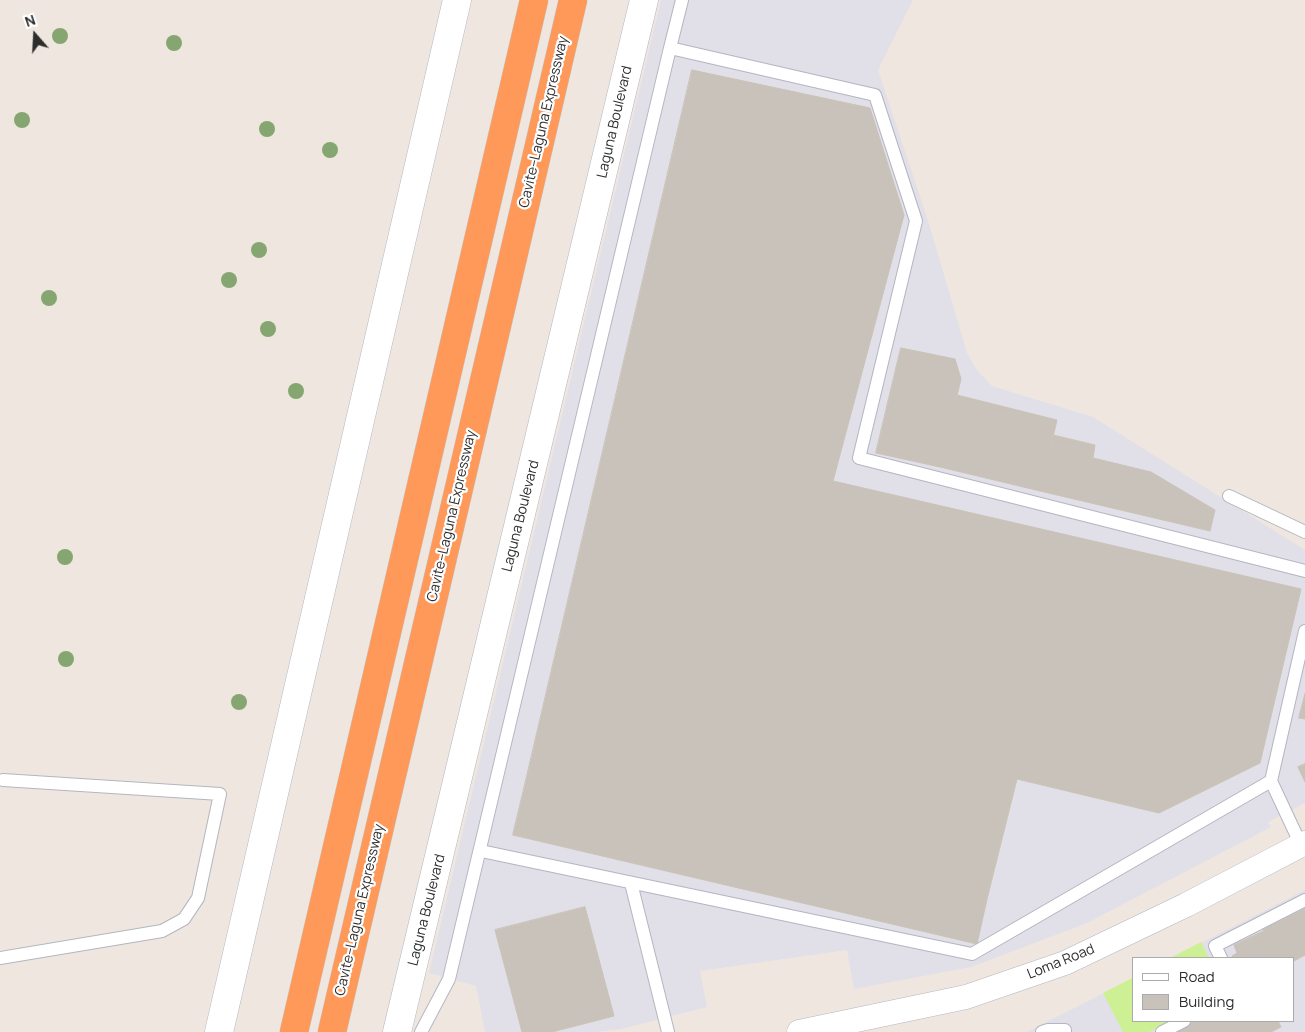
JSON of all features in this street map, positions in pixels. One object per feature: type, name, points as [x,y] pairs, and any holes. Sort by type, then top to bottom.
[{"type":"highway","points":[[294,1032],[534,0]]},
{"type":"highway","name":"Cavite–Laguna Expressway","points":[[332,1032],[572,0]]},
{"type":"main road","points":[[219,1032],[457,0]]},
{"type":"main road","name":"Laguna Boulevard","points":[[397,1032],[644,0]]},
{"type":"street","name":"Loma Road","points":[[799,1032],[966,997],[1065,963],[1303,844]]},
{"type":"lane","points":[[421,1032],[450,979],[682,0]]},
{"type":"lane","points":[[670,48],[874,95],[916,220],[859,458],[1305,571]]},
{"type":"lane","points":[[1229,496],[1305,532]]},
{"type":"lane","points":[[1303,844],[1271,781],[1305,631]]},
{"type":"lane","points":[[0,958],[162,931],[184,919],[198,898],[220,794],[2,780]]},
{"type":"lane","points":[[481,851],[972,954],[1271,781]]},
{"type":"lane","points":[[631,883],[668,1032]]},
{"type":"lane","points":[[1220,957],[1214,946],[1305,900]]},
{"type":"lane","points":[[1162,1032],[1182,1022]]},
{"type":"lane","points":[[1042,1032],[1064,1030],[1065,1032]]},
{"type":"shaded area","points":[[661,0],[913,0],[878,70],[929,224],[967,353],[977,370],[992,386],[1093,417],[1305,550],[1305,803],[1268,822],[1271,827],[1087,923],[971,967],[854,989],[847,950],[700,971],[707,1007],[621,1029],[595,1032],[485,1032],[476,986],[429,973]]},
{"type":"shaded area","points":[[1305,890],[1305,1032],[1027,1032],[1132,979],[1132,1022],[1295,1022],[1295,957],[1174,957]]},
{"type":"green space","points":[[1201,942],[1208,957],[1172,957]]},
{"type":"green space","points":[[1132,978],[1132,1022],[1169,1022],[1149,1032],[1123,1032],[1103,993]]},
{"type":"building","points":[[692,70],[870,108],[904,215],[833,481],[1301,589],[1260,763],[1159,813],[1017,779],[987,899],[524,789]]},
{"type":"building","points":[[901,348],[955,359],[961,379],[940,467],[876,453]]},
{"type":"building","points":[[957,395],[1057,420],[1040,491],[940,467]]},
{"type":"building","points":[[1053,435],[1095,445],[1093,458],[1151,472],[1215,510],[1210,531],[1040,491]]},
{"type":"building","points":[[1305,694],[1305,719],[1299,718]]},
{"type":"building","points":[[1305,764],[1305,782],[1298,767]]},
{"type":"building","points":[[524,789],[987,899],[977,944],[513,835]]},
{"type":"building","points":[[585,907],[614,1016],[552,1032],[522,1032],[495,930]]},
{"type":"building","points":[[1305,908],[1305,955],[1295,960],[1295,957],[1277,957],[1263,929]]},
{"type":"building","points":[[1264,931],[1277,957],[1232,957],[1237,953],[1234,945]]},
{"type":"building","points":[[1187,1022],[1266,1022],[1271,1032],[1167,1032]]},
{"type":"building","points":[[1266,1022],[1278,1022],[1281,1027],[1271,1032]]}]
